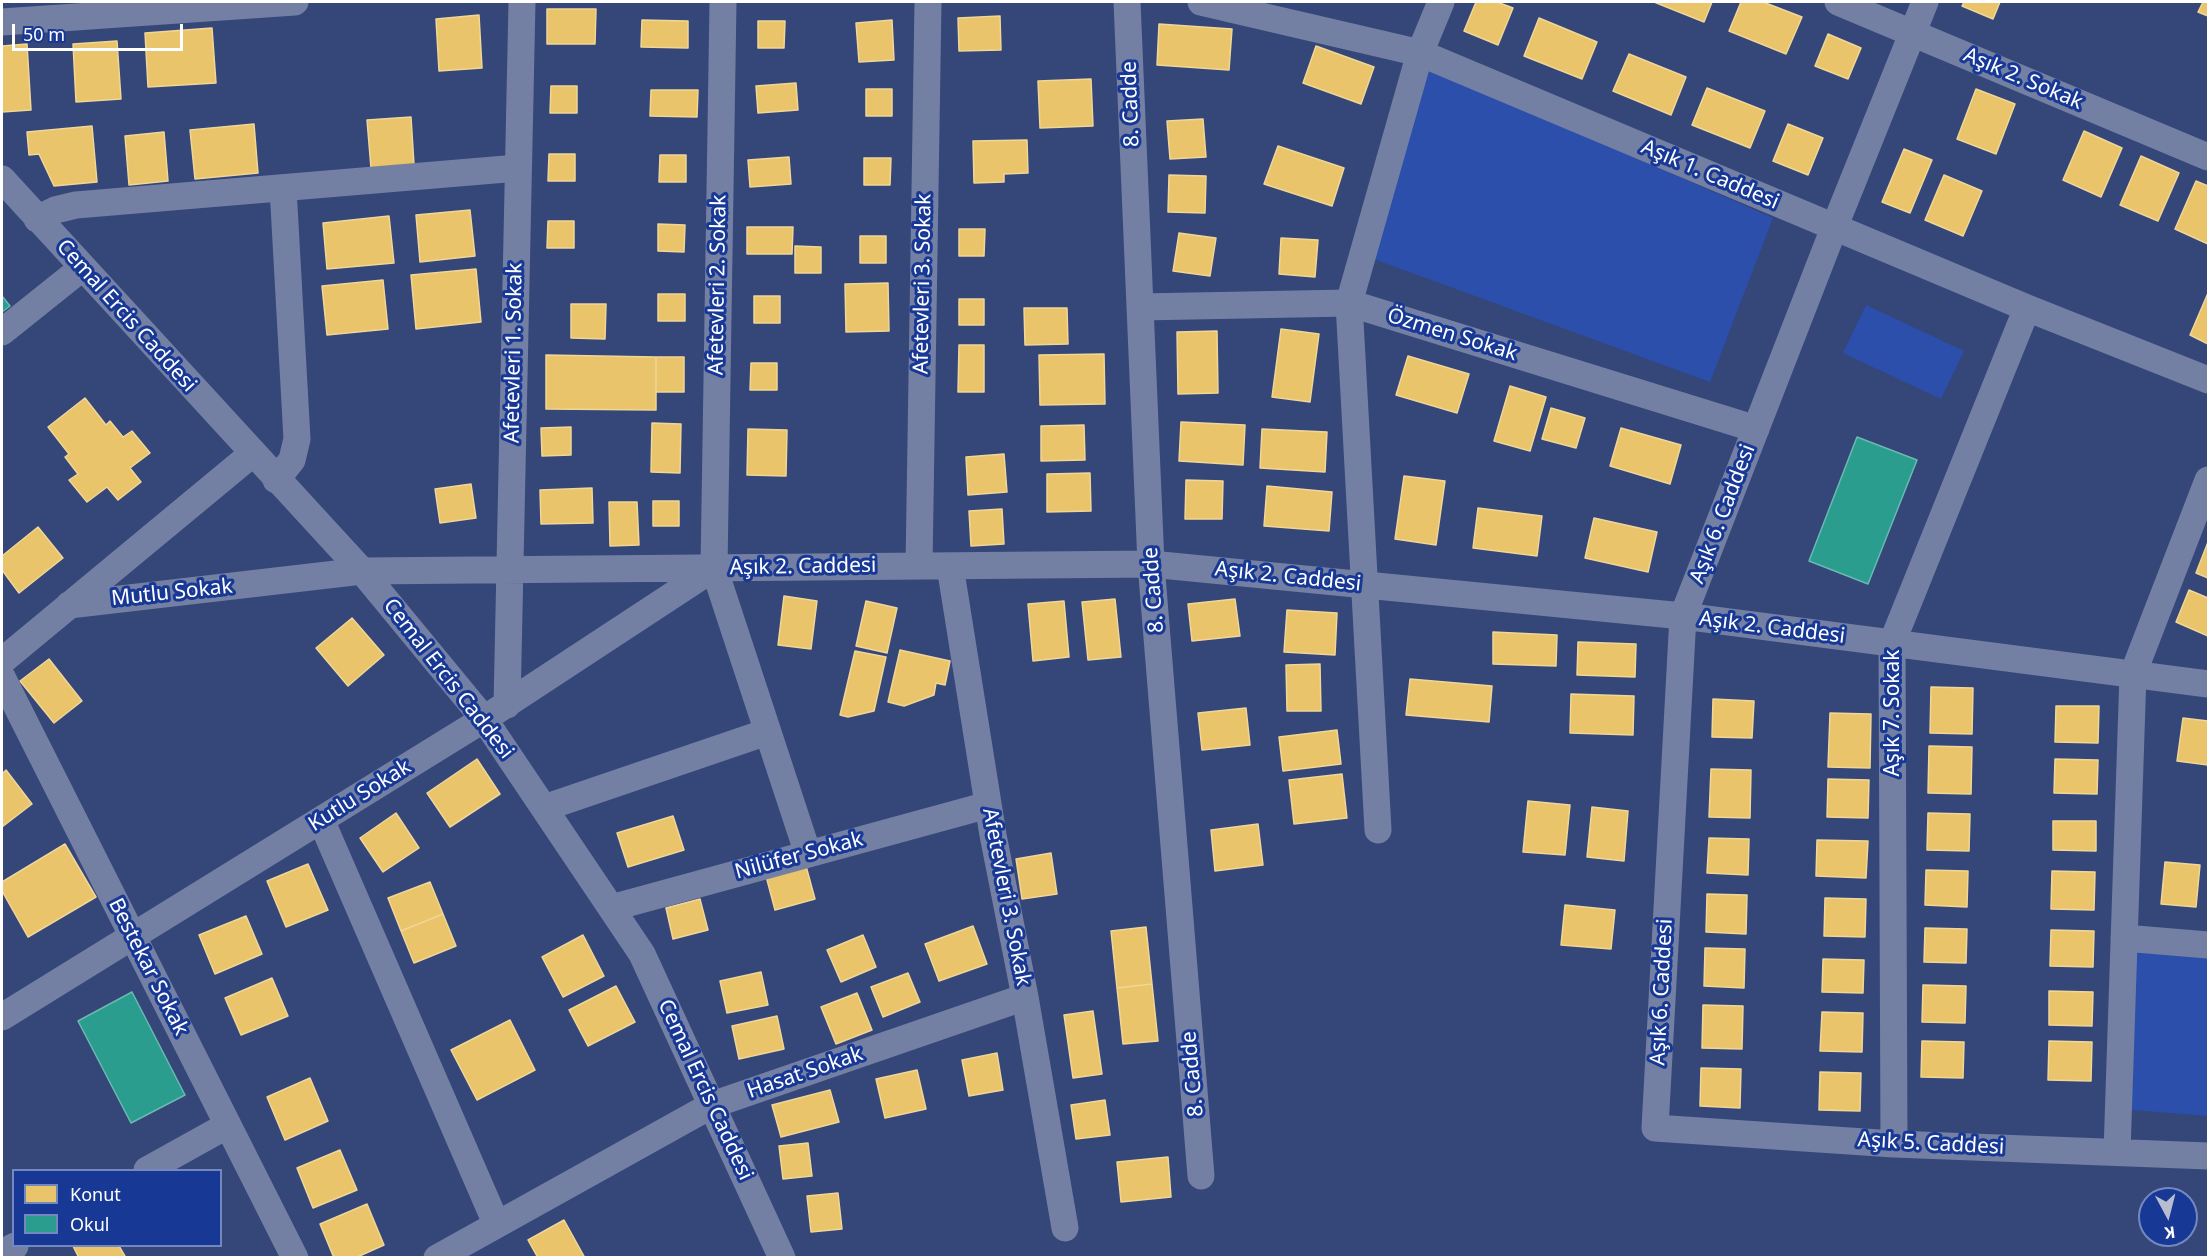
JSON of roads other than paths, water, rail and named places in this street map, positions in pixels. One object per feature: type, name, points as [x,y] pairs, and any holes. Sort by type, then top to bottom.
[{"type":"street","points":[[2,22],[295,2]]},
{"type":"street","name":"Afetevleri 1. Sokak","points":[[496,712],[509,570],[522,2]]},
{"type":"street","name":"Afetevleri 2. Sokak","points":[[723,2],[714,568],[808,854]]},
{"type":"street","name":"Afetevleri 3. Sokak","points":[[919,566],[928,2]]},
{"type":"street","name":"8. Cadde","points":[[1127,2],[1151,564],[1201,1176]]},
{"type":"street","name":"Aşık 1. Caddesi","points":[[1201,2],[1420,52],[1834,228],[2208,380]]},
{"type":"street","points":[[1378,830],[1348,303],[1420,52],[1441,2]]},
{"type":"street","name":"Aşık 2. Sokak","points":[[1838,2],[2208,157]]},
{"type":"street","name":"Aşık 6. Caddesi","points":[[1654,1128],[1683,616],[1925,2]]},
{"type":"street","points":[[37,219],[55,210],[76,205],[519,168]]},
{"type":"street","name":"Cemal Ercis Caddesi","points":[[2,179],[276,480],[496,712],[544,808],[642,954],[782,1257]]},
{"type":"street","points":[[276,480],[292,460],[297,439],[283,188]]},
{"type":"street","points":[[2,332],[82,268]]},
{"type":"street","name":"Özmen Sokak","points":[[1140,307],[1348,303],[1755,429]]},
{"type":"street","name":"Aşık 7. Sokak","points":[[1894,1143],[1892,643],[2027,308]]},
{"type":"street","points":[[2,661],[252,454]]},
{"type":"street","points":[[2117,1152],[2133,674],[2208,480]]},
{"type":"street","name":"Aşık 2. Caddesi","points":[[363,571],[1151,564],[1683,616],[2208,684]]},
{"type":"street","name":"Afetevleri 3. Sokak","points":[[950,566],[988,805],[1025,998],[1065,1228]]},
{"type":"street","name":"Kutlu Sokak","points":[[2,1017],[496,712],[714,568]]},
{"type":"street","name":"Mutlu Sokak","points":[[69,605],[363,571]]},
{"type":"street","name":"Bestekar Sokak","points":[[2,677],[295,1257]]},
{"type":"street","points":[[544,808],[767,732]]},
{"type":"street","name":"Nilüfer Sokak","points":[[610,908],[988,805]]},
{"type":"street","points":[[321,820],[496,1223]]},
{"type":"street","points":[[2124,938],[2208,945]]},
{"type":"street","name":"Hasat Sokak","points":[[436,1257],[712,1105],[1025,998]]},
{"type":"street","points":[[149,1169],[228,1125]]},
{"type":"street","name":"Aşık 5. Caddesi","points":[[1654,1128],[1894,1143],[2208,1156]]}]
